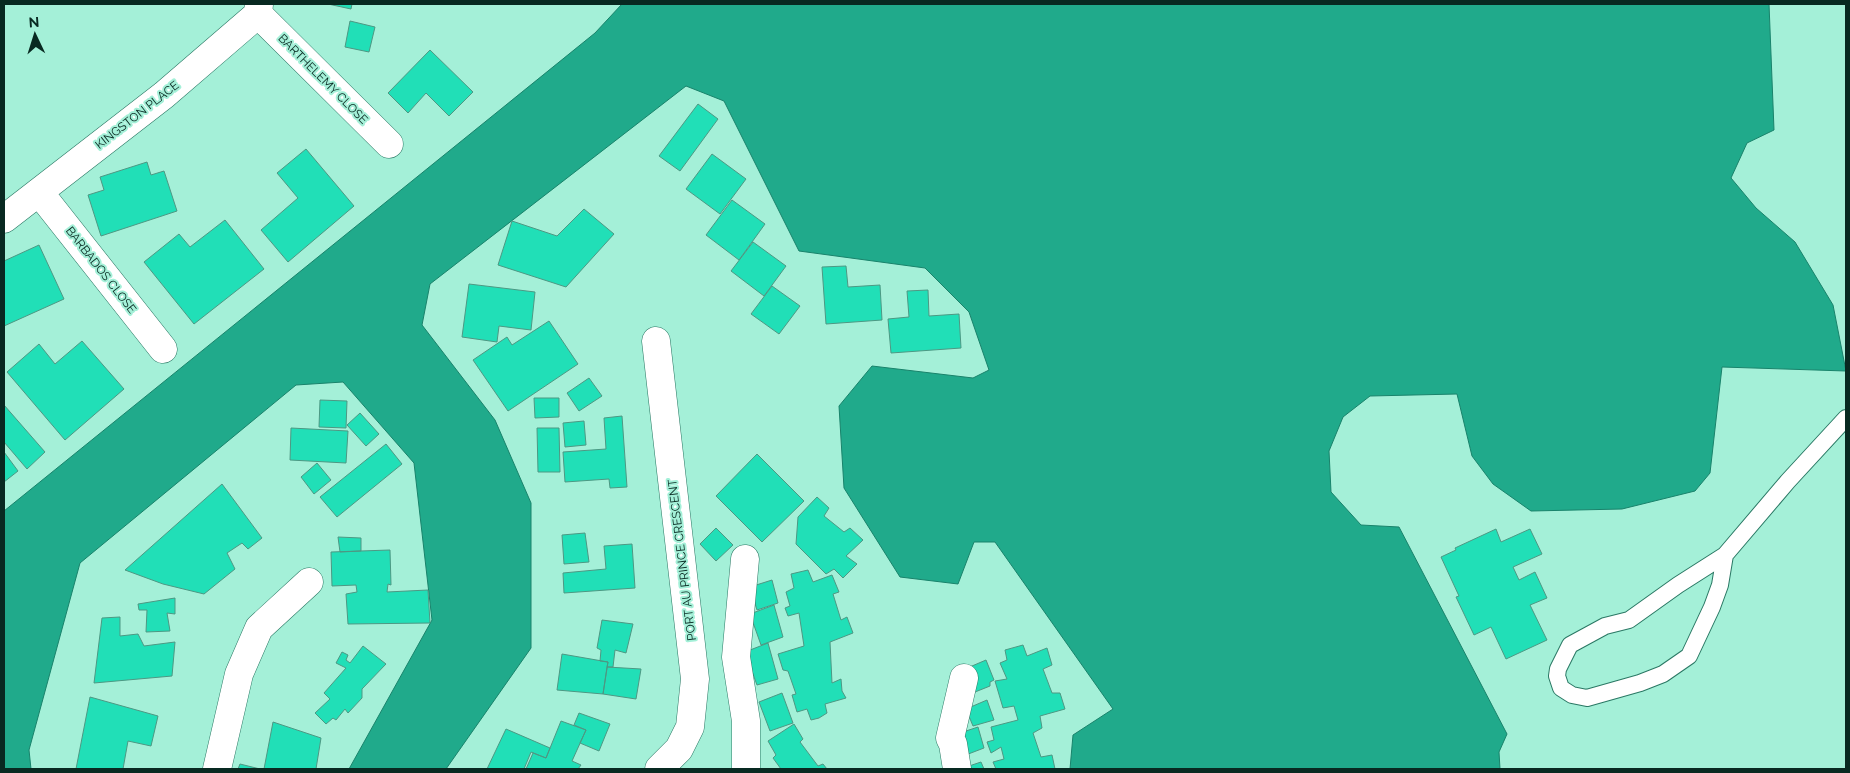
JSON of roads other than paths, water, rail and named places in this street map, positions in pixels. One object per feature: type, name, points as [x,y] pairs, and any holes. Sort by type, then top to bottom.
[{"type":"street","name":"BARTHELEMY CLOSE","points":[[258,9],[388,144]]},
{"type":"street","name":"KINGSTON PLACE","points":[[4,219],[164,96],[258,9]]},
{"type":"street","name":"BARBADOS CLOSE","points":[[39,192],[163,349]]},
{"type":"street","name":"PORT AU PRINCE CRESCENT","points":[[656,341],[695,679],[690,728],[679,749],[659,769]]},
{"type":"street","points":[[746,559],[736,657],[746,721],[746,769]]},
{"type":"street","points":[[218,769],[239,674],[259,628],[309,582]]},
{"type":"street","points":[[957,769],[953,744],[950,738],[964,678]]},
{"type":"lane","points":[[1725,555],[1720,584],[1712,607],[1689,656],[1662,674],[1640,683],[1587,698],[1572,695],[1561,688],[1558,669],[1570,645],[1605,626],[1620,624],[1629,620],[1678,585],[1725,555],[1788,481],[1846,418]]}]
